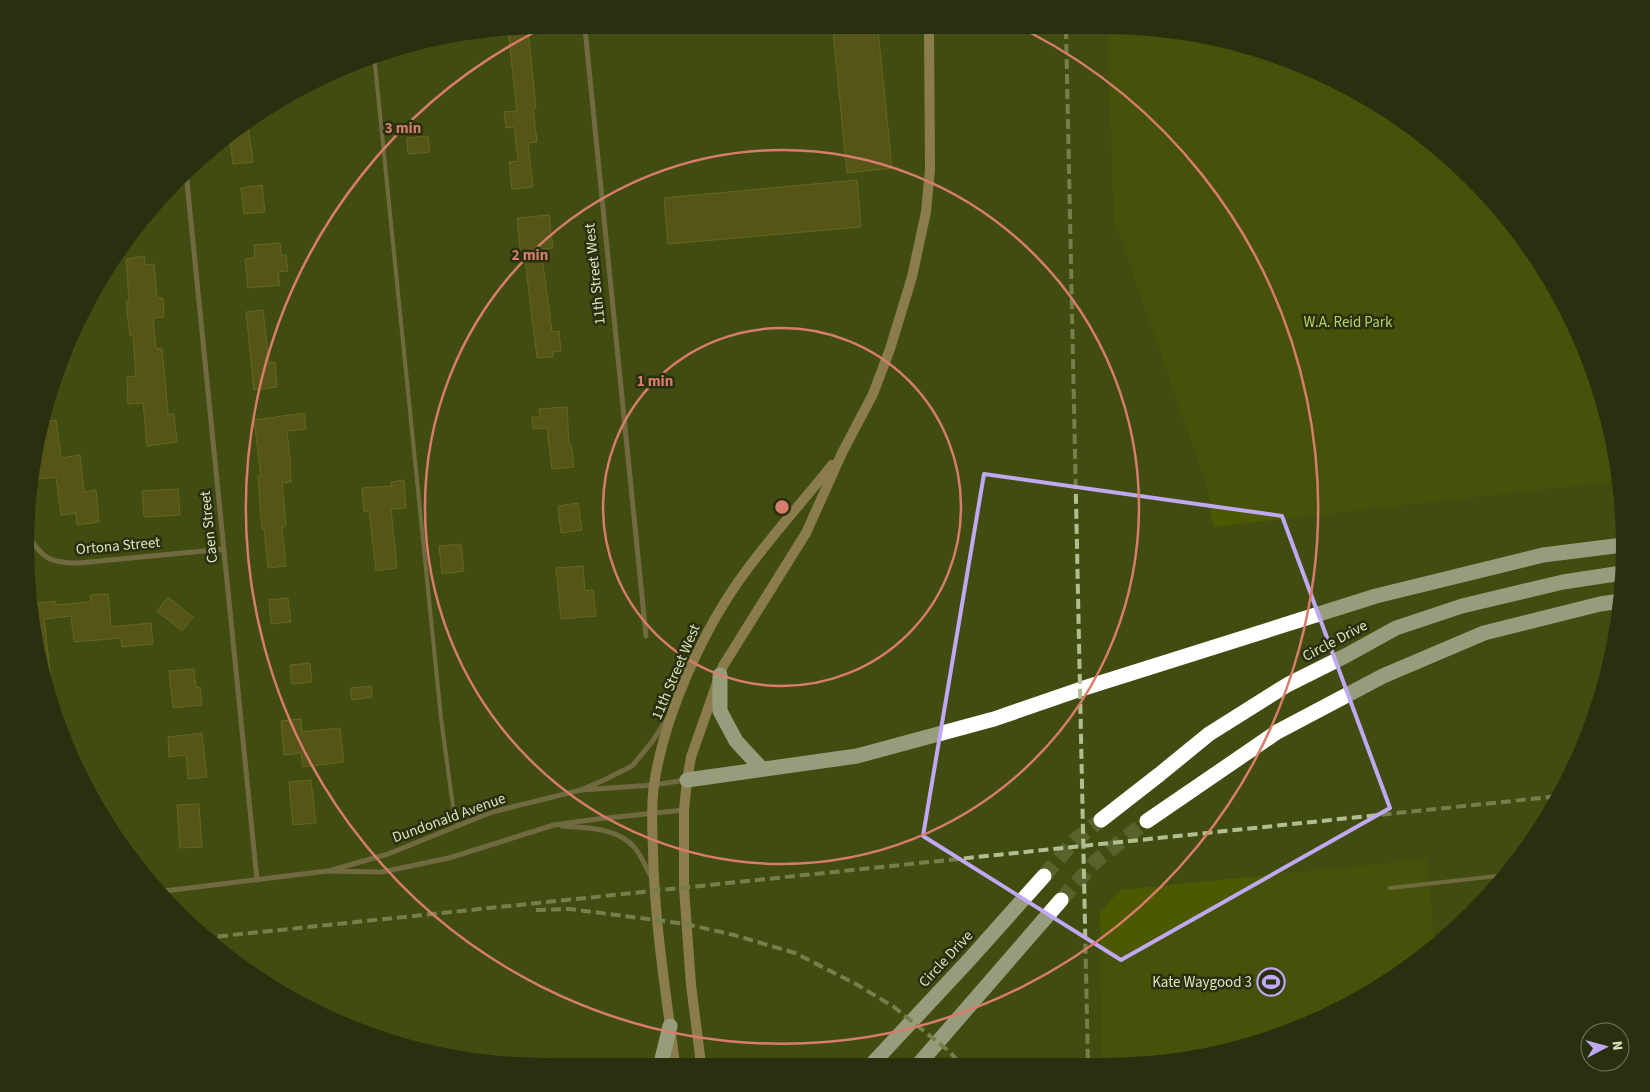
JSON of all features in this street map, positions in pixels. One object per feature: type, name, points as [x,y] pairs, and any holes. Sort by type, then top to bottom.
[{"type":"highway","points":[[687,780],[857,756],[994,719],[1080,689],[1386,594],[1543,555],[1616,546]]},
{"type":"highway","name":"Circle Drive","points":[[1101,820],[1209,734],[1287,685],[1348,655],[1396,628],[1462,606],[1563,582],[1615,574]]},
{"type":"highway","points":[[1147,821],[1277,732],[1383,676],[1484,633],[1613,602]]},
{"type":"highway","points":[[720,675],[720,711],[736,741],[762,769]]},
{"type":"highway","name":"Circle Drive","points":[[877,1058],[970,960],[1044,876]]},
{"type":"highway","points":[[924,1058],[1061,900]]},
{"type":"highway","points":[[662,1058],[670,1026]]},
{"type":"main road","name":"11th Street West","points":[[700,1058],[684,888],[684,810],[691,757],[723,666],[806,533],[842,453],[872,394],[890,349],[912,277],[926,212],[930,169],[929,34]]},
{"type":"main road","name":"11th Street West","points":[[674,1058],[654,881],[652,814],[654,785],[672,711],[704,639],[726,600],[746,571],[842,453]]},
{"type":"street","name":"11th Street West","points":[[585,34],[646,636]]},
{"type":"street","name":"Caen Street","points":[[187,181],[257,880]]},
{"type":"street","name":"Ortona Street","points":[[34,545],[47,559],[61,563],[79,563],[224,549]]},
{"type":"street","name":"Dundonald Avenue","points":[[167,891],[327,871],[388,854],[492,812],[581,790],[632,766],[652,742],[672,711]]},
{"type":"street","name":"Dundonald Avenue","points":[[581,790],[654,785],[687,780]]},
{"type":"street","name":"Dundonald Avenue","points":[[327,871],[382,872],[449,858],[554,825],[684,810]]},
{"type":"street","name":"Dundonald Avenue","points":[[554,825],[596,829],[622,836],[635,848],[654,881]]},
{"type":"lane","points":[[375,63],[440,718],[454,814],[458,825]]},
{"type":"lane","points":[[1390,888],[1495,876]]},
{"type":"highlighted area","points":[[984,474],[1282,516],[1390,808],[1121,960],[923,836]]},
{"type":"green space","name":"W.A. Reid Park","points":[[1107,34],[1171,38],[1237,51],[1300,73],[1360,102],[1389,120],[1442,161],[1489,208],[1530,261],[1563,319],[1589,381],[1599,413],[1612,482],[1213,527],[1207,486],[1114,219]]},
{"type":"green space","points":[[1427,859],[1434,937],[1389,972],[1360,990],[1300,1019],[1269,1031],[1237,1041],[1171,1054],[1102,1058],[1100,913],[1120,890]]},
{"type":"building","points":[[833,34],[878,34],[892,168],[847,173]]},
{"type":"building","points":[[509,35],[528,35],[536,108],[533,109],[537,142],[528,143],[533,187],[512,189],[509,162],[518,161],[514,127],[506,128],[504,112],[517,111]]},
{"type":"building","points":[[248,129],[253,162],[233,164],[230,143]]},
{"type":"building","points":[[428,136],[430,152],[408,154],[407,138]]},
{"type":"building","points":[[857,180],[861,227],[668,244],[664,198]]},
{"type":"building","points":[[262,185],[265,212],[244,214],[241,188]]},
{"type":"building","points":[[549,215],[553,248],[541,249],[552,332],[559,331],[561,351],[553,352],[553,357],[537,358],[524,251],[520,251],[517,218]]},
{"type":"building","points":[[280,243],[281,255],[286,255],[288,271],[278,272],[280,285],[248,288],[245,259],[255,258],[254,245]]},
{"type":"building","points":[[144,256],[145,265],[154,264],[157,298],[163,298],[164,317],[153,318],[156,349],[162,348],[168,414],[174,414],[177,442],[147,446],[143,403],[128,404],[127,377],[136,376],[133,335],[130,336],[126,302],[129,301],[126,259]]},
{"type":"building","points":[[263,310],[269,363],[275,362],[277,387],[254,390],[246,312]]},
{"type":"building","points":[[567,407],[569,444],[571,444],[574,467],[552,469],[547,428],[533,429],[532,417],[540,417],[539,409]]},
{"type":"building","points":[[304,413],[306,429],[287,431],[291,482],[282,483],[286,526],[282,527],[286,566],[268,568],[264,528],[262,529],[258,476],[261,476],[254,420]]},
{"type":"building","points":[[56,420],[61,458],[80,455],[84,492],[96,490],[99,522],[77,525],[76,513],[61,515],[56,477],[38,479],[49,421]]},
{"type":"building","points":[[404,480],[406,508],[391,509],[397,568],[376,571],[369,511],[364,512],[362,488],[392,486],[391,482]]},
{"type":"building","points":[[178,489],[180,515],[144,517],[142,491]]},
{"type":"building","points":[[578,503],[582,530],[561,533],[558,506]]},
{"type":"building","points":[[461,544],[464,571],[442,574],[439,546]]},
{"type":"building","points":[[583,566],[585,591],[593,590],[596,616],[561,619],[556,568]]},
{"type":"building","points":[[108,594],[111,627],[151,623],[153,644],[122,647],[121,638],[74,642],[71,616],[44,619],[49,671],[37,603],[55,601],[56,605],[91,602],[90,595]]},
{"type":"building","points":[[168,597],[193,617],[182,631],[157,611]]},
{"type":"building","points":[[288,598],[291,622],[271,624],[269,600]]},
{"type":"building","points":[[310,663],[312,682],[292,684],[290,665]]},
{"type":"building","points":[[194,669],[196,687],[200,687],[202,705],[173,708],[169,671]]},
{"type":"building","points":[[371,686],[372,697],[352,700],[350,688]]},
{"type":"building","points":[[301,719],[302,732],[340,728],[344,762],[303,767],[301,753],[284,755],[281,721]]},
{"type":"building","points":[[202,733],[207,777],[188,779],[186,755],[169,757],[168,737]]},
{"type":"building","points":[[311,780],[316,823],[293,825],[289,782]]},
{"type":"building","points":[[199,804],[202,847],[180,848],[177,805]]},
{"type":"tunnel","points":[[1044,876],[1074,841],[1101,820]]},
{"type":"tunnel","points":[[1061,900],[1096,861],[1147,821]]},
{"type":"railway","points":[[1066,34],[1088,1058]]},
{"type":"railway","points":[[215,937],[1551,797]]},
{"type":"railway","points":[[536,910],[570,909],[686,924],[734,935],[795,953],[856,984],[894,1007],[955,1058]]},
{"type":"place","name":"Kate Waygood 3","points":[[1271,982]]}]
